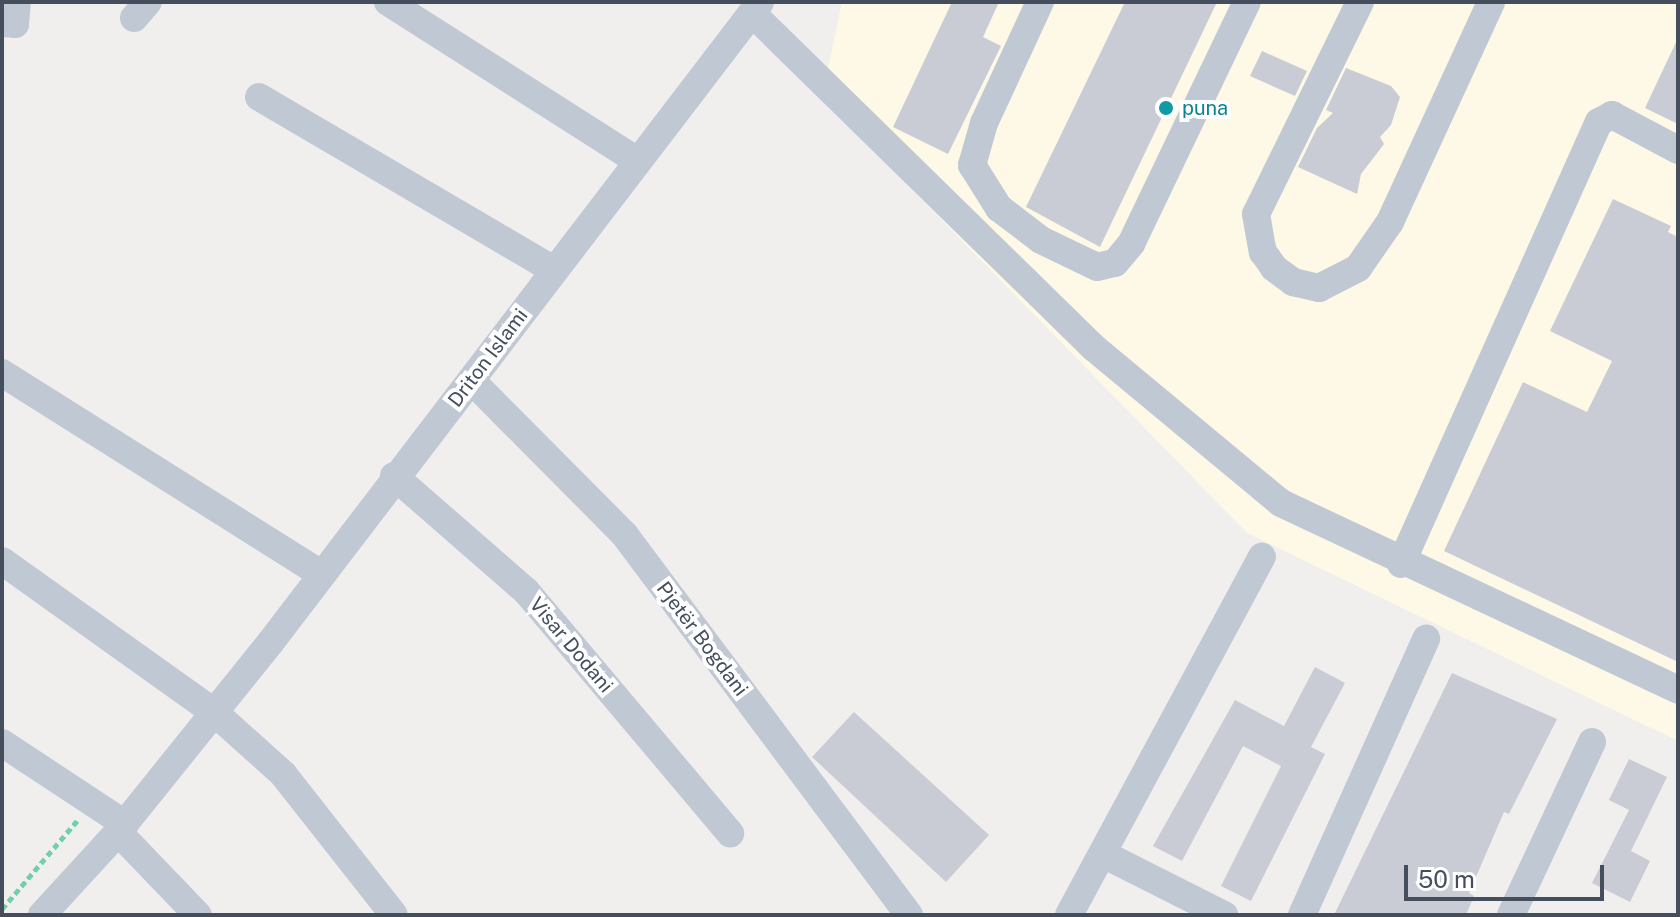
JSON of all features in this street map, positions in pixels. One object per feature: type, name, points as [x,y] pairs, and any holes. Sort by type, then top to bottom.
[{"type":"street","points":[[2,23],[15,24],[17,2]]},
{"type":"street","points":[[388,2],[638,161]]},
{"type":"street","points":[[1040,2],[984,123],[972,165],[999,208],[1041,240],[1097,267],[1115,263],[1131,244],[1247,2]]},
{"type":"street","points":[[1360,2],[1256,214],[1263,252],[1274,268],[1293,282],[1319,288],[1358,268],[1390,222],[1491,2]]},
{"type":"street","points":[[756,8],[1093,347],[1281,503],[1401,564],[1678,690]]},
{"type":"street","name":"Driton Islami","points":[[42,915],[121,828],[214,712],[394,476],[472,381],[756,8]]},
{"type":"street","points":[[259,97],[554,270]]},
{"type":"street","points":[[1401,564],[1599,122],[1612,115],[1678,150]]},
{"type":"street","points":[[2,373],[321,574]]},
{"type":"street","name":"Pjetër Bogdani","points":[[472,381],[624,534],[909,915]]},
{"type":"street","name":"Visar Dodani","points":[[394,476],[526,591],[730,833]]},
{"type":"street","points":[[1069,915],[1262,557]]},
{"type":"street","points":[[2,561],[214,712],[283,774],[394,915]]},
{"type":"street","points":[[1302,915],[1426,639]]},
{"type":"street","points":[[1511,915],[1592,742]]},
{"type":"street","points":[[2,743],[121,828],[198,915]]},
{"type":"street","points":[[1103,854],[1224,915]]},
{"type":"path","points":[[2,909],[88,808]]},
{"type":"shaded area","points":[[842,2],[1678,2],[1678,741],[1247,533],[822,97]]},
{"type":"building","points":[[952,2],[999,2],[983,37],[1001,46],[948,154],[893,127]]},
{"type":"building","points":[[1125,2],[1217,2],[1100,247],[1026,207]]},
{"type":"building","points":[[1678,38],[1678,124],[1645,108]]},
{"type":"building","points":[[1262,51],[1307,71],[1295,96],[1250,76]]},
{"type":"building","points":[[1346,68],[1391,86],[1400,97],[1391,125],[1380,137],[1384,144],[1361,174],[1357,194],[1298,167],[1317,128],[1333,113],[1326,110]]},
{"type":"building","points":[[1613,199],[1671,226],[1668,232],[1678,237],[1678,662],[1444,551],[1523,382],[1587,412],[1612,361],[1550,331]]},
{"type":"building","points":[[1315,667],[1345,683],[1311,747],[1325,754],[1251,901],[1221,886],[1281,766],[1243,746],[1182,861],[1153,846],[1235,700],[1284,726]]},
{"type":"building","points":[[1452,673],[1557,719],[1509,814],[1504,812],[1469,893],[1474,896],[1466,915],[1334,915]]},
{"type":"building","points":[[854,712],[989,835],[946,882],[812,757]]},
{"type":"building","points":[[1629,759],[1667,777],[1631,851],[1650,861],[1630,902],[1592,883],[1629,810],[1609,800]]},
{"type":"place","name":"puna","points":[[1166,108]]}]
